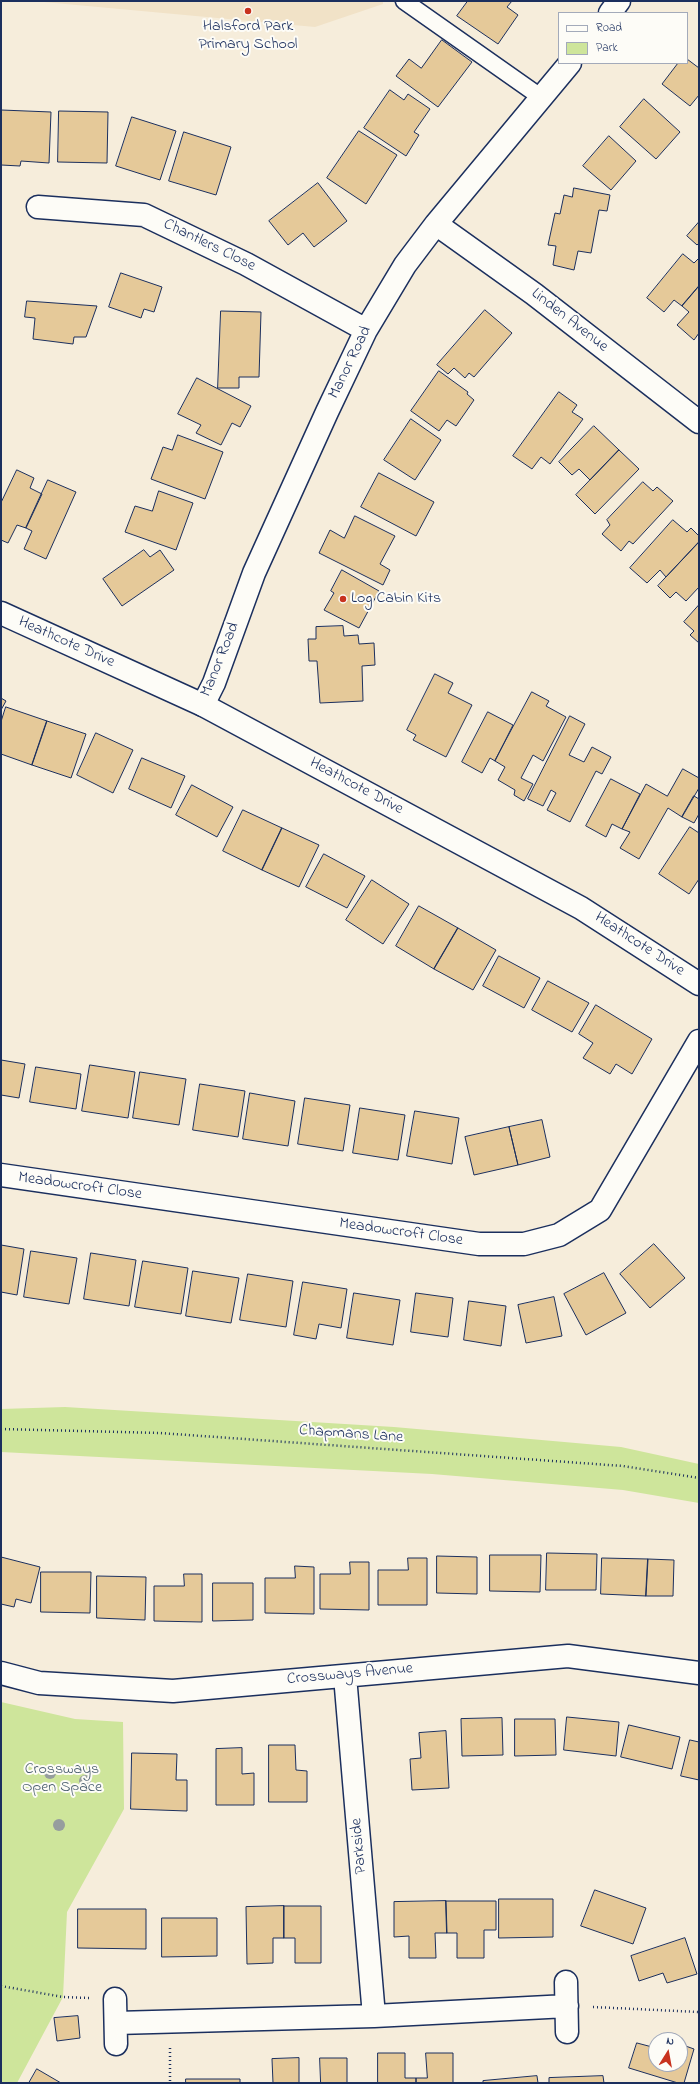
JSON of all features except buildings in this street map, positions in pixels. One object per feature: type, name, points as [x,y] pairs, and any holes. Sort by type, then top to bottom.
[{"type":"street","points":[[611,12],[619,1]]},
{"type":"street","name":"Manor Road","points":[[203,705],[214,683],[254,574],[327,412],[366,330],[405,265],[436,224],[569,64]]},
{"type":"street","name":"Chantlers Close","points":[[38,207],[144,215],[246,264],[366,330]]},
{"type":"street","name":"Linden Avenue","points":[[436,224],[534,294],[699,422]]},
{"type":"street","name":"Heathcote Drive","points":[[1,613],[203,705],[581,908],[699,984]]},
{"type":"street","name":"Meadowcroft Close","points":[[1,1176],[479,1244],[524,1244],[559,1235],[600,1210],[699,1041]]},
{"type":"street","name":"Crossways Avenue","points":[[1,1673],[39,1683],[172,1690],[568,1656],[699,1673]]},
{"type":"street","name":"Parkside","points":[[345,1676],[374,2016]]},
{"type":"street","points":[[566,1982],[567,2032]]},
{"type":"street","points":[[115,1999],[116,2044]]},
{"type":"street","points":[[116,2023],[374,2016],[567,2006]]},
{"type":"lane","points":[[404,1],[542,98]]},
{"type":"path","name":"Chapmans Lane","points":[[1,1429],[160,1433],[560,1461],[623,1466],[699,1478]]},
{"type":"path","points":[[1,1986],[63,1997]]},
{"type":"path","points":[[567,2006],[699,2012]]},
{"type":"path","points":[[170,2022],[170,2083]]},
{"type":"shaded area","name":"Halsford Park Primary School","points":[[33,1],[383,1],[383,4],[315,27]]},
{"type":"green space","points":[[65,1407],[394,1427],[621,1447],[699,1464],[699,1503],[623,1490],[432,1474],[1,1452],[1,1409]]},
{"type":"green space","name":"Crossways Open Space","points":[[1,1702],[75,1719],[123,1722],[124,1809],[67,1912],[63,1997],[17,2083],[1,2083]]},
{"type":"place","name":"Halsford Park Primary School","points":[[248,11]]},
{"type":"place","name":"Log Cabin Kits","points":[[343,599]]}]
